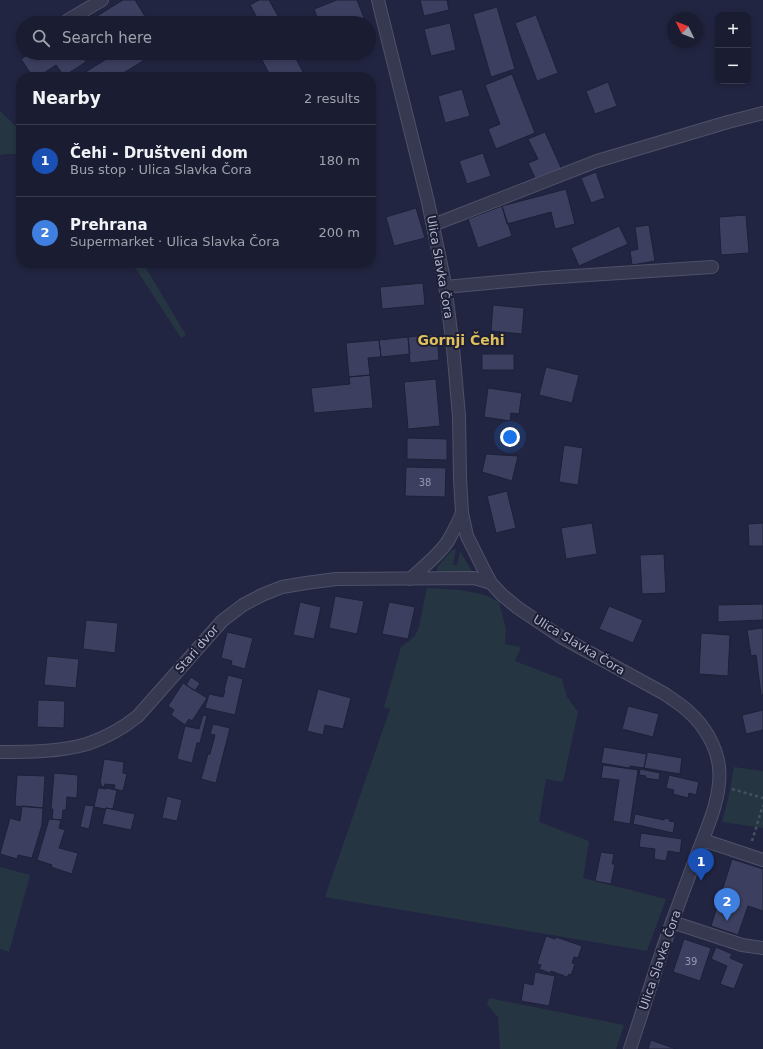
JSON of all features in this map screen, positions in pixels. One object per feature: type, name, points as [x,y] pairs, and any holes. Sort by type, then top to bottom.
[{"type":"street","points":[[75,16],[102,0]]},
{"type":"street","name":"Ulica Slavka Čora","points":[[378,0],[428,202],[445,287],[453,348],[459,416],[462,513],[467,536],[491,583],[502,595],[518,608],[561,637],[665,694],[690,712],[698,721],[713,745],[719,766],[718,786],[710,821],[672,922],[630,1049]]},
{"type":"street","points":[[433,225],[597,161],[763,113]]},
{"type":"street","points":[[445,287],[543,278],[712,266]]},
{"type":"street","points":[[410,579],[437,554],[447,542],[462,513]]},
{"type":"street","name":"Stari dvor","points":[[0,752],[45,751],[67,748],[86,744],[116,732],[138,716],[222,621],[243,605],[282,587],[306,582],[329,580],[474,578],[491,583]]},
{"type":"street","points":[[703,840],[763,860]]},
{"type":"street","points":[[672,922],[742,945],[763,948]]},
{"type":"path","points":[[718,786],[763,798]]},
{"type":"path","points":[[748,855],[763,805]]},
{"type":"shaded area","points":[[0,111],[16,126],[16,154],[0,155]]},
{"type":"shaded area","points":[[135,268],[146,268],[186,335],[181,338]]},
{"type":"shaded area","points":[[456,549],[453,565],[457,565],[460,551],[473,573],[438,574],[437,567],[452,550]]},
{"type":"shaded area","points":[[427,588],[461,590],[485,595],[499,602],[506,629],[505,644],[521,647],[515,661],[562,679],[567,697],[578,712],[563,782],[546,779],[539,822],[589,841],[583,878],[666,899],[647,951],[325,897],[390,709],[384,707],[401,647],[414,637],[419,627]]},
{"type":"shaded area","points":[[734,767],[763,771],[763,828],[722,822]]},
{"type":"shaded area","points":[[0,867],[30,875],[9,952],[0,949]]},
{"type":"shaded area","points":[[489,998],[624,1025],[616,1049],[500,1049],[498,1017],[487,1004]]},
{"type":"building","points":[[123,0],[135,0],[145,16],[97,16]]},
{"type":"building","points":[[259,0],[269,0],[278,16],[256,16],[250,5]]},
{"type":"building","points":[[337,0],[357,0],[363,16],[316,16],[314,9]]},
{"type":"building","points":[[420,0],[447,0],[449,10],[424,16]]},
{"type":"building","points":[[497,7],[515,69],[491,77],[473,14]]},
{"type":"building","points":[[536,15],[558,73],[537,81],[515,23]]},
{"type":"building","points":[[450,23],[456,50],[431,56],[424,29]]},
{"type":"building","points":[[22,60],[85,60],[86,62],[70,72],[61,72],[56,65],[46,72],[30,72]]},
{"type":"building","points":[[105,60],[143,61],[125,72],[86,72]]},
{"type":"building","points":[[262,60],[297,60],[303,72],[268,72]]},
{"type":"building","points":[[512,74],[535,133],[496,149],[488,129],[500,124],[485,85]]},
{"type":"building","points":[[608,82],[617,106],[595,114],[586,91]]},
{"type":"building","points":[[462,89],[470,116],[445,123],[438,96]]},
{"type":"building","points":[[545,132],[562,170],[537,182],[528,163],[538,159],[528,139]]},
{"type":"building","points":[[483,153],[491,176],[467,184],[459,161]]},
{"type":"building","points":[[596,172],[605,198],[591,203],[581,178]]},
{"type":"building","points":[[566,189],[575,224],[555,229],[551,212],[507,224],[502,206]]},
{"type":"building","points":[[502,206],[512,236],[478,248],[468,219]]},
{"type":"building","points":[[416,208],[425,238],[394,246],[386,217]]},
{"type":"building","points":[[746,215],[749,253],[721,255],[719,217]]},
{"type":"building","points":[[649,225],[655,261],[632,265],[630,251],[638,249],[635,227]]},
{"type":"building","points":[[619,226],[628,244],[579,266],[571,248]]},
{"type":"building","points":[[423,283],[425,305],[382,309],[380,287]]},
{"type":"building","points":[[493,305],[524,308],[522,334],[491,331]]},
{"type":"building","points":[[437,334],[439,360],[410,363],[408,337]]},
{"type":"building","points":[[408,337],[410,354],[381,357],[379,340]]},
{"type":"building","points":[[379,340],[381,357],[368,358],[370,375],[349,377],[346,343]]},
{"type":"building","points":[[482,354],[514,354],[514,370],[482,370]]},
{"type":"building","points":[[546,367],[579,375],[572,403],[539,395]]},
{"type":"building","points":[[370,375],[373,408],[314,413],[311,388],[350,384],[349,377]]},
{"type":"building","points":[[436,379],[440,426],[408,429],[404,382]]},
{"type":"building","points":[[488,388],[522,393],[519,414],[511,413],[510,421],[484,417]]},
{"type":"building","points":[[407,438],[447,439],[447,460],[407,459]]},
{"type":"building","points":[[564,445],[583,448],[578,485],[559,482]]},
{"type":"building","points":[[486,454],[518,456],[512,481],[482,472]]},
{"type":"building","points":[[406,467],[446,468],[445,497],[405,496]]},
{"type":"building","points":[[507,491],[516,528],[496,533],[487,496]]},
{"type":"building","points":[[592,523],[597,554],[566,559],[561,528]]},
{"type":"building","points":[[763,523],[763,546],[749,546],[748,524]]},
{"type":"building","points":[[664,554],[666,593],[642,594],[640,555]]},
{"type":"building","points":[[335,596],[364,601],[357,634],[329,628]]},
{"type":"building","points":[[300,602],[321,607],[314,639],[293,635]]},
{"type":"building","points":[[389,602],[415,607],[408,639],[382,634]]},
{"type":"building","points":[[763,604],[763,620],[718,622],[718,605]]},
{"type":"building","points":[[609,606],[643,620],[633,643],[599,629]]},
{"type":"building","points":[[86,620],[118,623],[115,653],[83,649]]},
{"type":"building","points":[[763,628],[763,695],[761,695],[756,655],[751,656],[747,630]]},
{"type":"building","points":[[227,632],[253,638],[245,669],[231,665],[232,661],[221,658]]},
{"type":"building","points":[[701,633],[730,635],[728,676],[699,674]]},
{"type":"building","points":[[47,656],[79,659],[76,688],[44,685]]},
{"type":"building","points":[[228,675],[243,679],[235,715],[205,708],[209,694],[223,697]]},
{"type":"building","points":[[191,677],[200,683],[195,691],[186,685]]},
{"type":"building","points":[[183,683],[207,698],[192,721],[189,719],[185,725],[171,715],[174,710],[168,706]]},
{"type":"building","points":[[318,689],[351,698],[343,729],[325,725],[323,735],[307,731]]},
{"type":"building","points":[[38,700],[65,701],[64,728],[37,727]]},
{"type":"building","points":[[628,706],[659,714],[653,737],[622,729]]},
{"type":"building","points":[[763,710],[763,730],[746,734],[742,715]]},
{"type":"building","points":[[203,715],[207,716],[200,743],[197,743],[192,763],[177,759],[185,726],[199,729]]},
{"type":"building","points":[[213,724],[230,728],[216,783],[201,779],[215,735],[210,734]]},
{"type":"building","points":[[604,747],[647,754],[644,768],[630,766],[629,768],[601,763]]},
{"type":"building","points":[[647,752],[682,758],[680,774],[644,768]]},
{"type":"building","points":[[104,759],[124,762],[123,773],[127,774],[123,791],[114,789],[115,785],[105,784],[104,787],[101,786],[100,783]]},
{"type":"building","points":[[603,765],[638,770],[630,824],[613,821],[619,780],[601,778]]},
{"type":"building","points":[[640,769],[660,773],[659,780],[645,778],[646,776],[639,775]]},
{"type":"building","points":[[54,773],[78,775],[77,798],[67,797],[66,810],[63,810],[62,820],[52,819],[53,809],[51,809]]},
{"type":"building","points":[[17,775],[45,776],[43,808],[15,806]]},
{"type":"building","points":[[669,775],[699,782],[696,795],[689,793],[688,798],[673,794],[674,790],[666,788]]},
{"type":"building","points":[[98,788],[117,790],[113,809],[94,807]]},
{"type":"building","points":[[167,796],[182,800],[177,821],[162,818]]},
{"type":"building","points":[[85,805],[94,806],[89,829],[80,827]]},
{"type":"building","points":[[22,806],[43,808],[42,825],[32,858],[18,855],[17,859],[0,854],[10,818],[20,821]]},
{"type":"building","points":[[106,808],[135,814],[131,830],[102,824]]},
{"type":"building","points":[[635,814],[664,820],[665,818],[670,819],[669,821],[675,822],[673,833],[633,824]]},
{"type":"building","points":[[49,819],[61,820],[59,828],[65,830],[59,848],[78,853],[72,874],[51,867],[52,865],[37,860]]},
{"type":"building","points":[[641,833],[682,839],[680,853],[668,851],[666,861],[654,859],[655,849],[639,847]]},
{"type":"building","points":[[601,852],[614,854],[612,864],[615,864],[611,884],[595,881]]},
{"type":"building","points":[[732,859],[763,869],[763,911],[748,906],[738,935],[711,926]]},
{"type":"building","points":[[546,936],[555,939],[556,937],[582,946],[578,958],[574,957],[572,963],[575,964],[571,975],[569,974],[567,977],[551,971],[550,973],[539,969],[541,965],[537,964]]},
{"type":"building","points":[[684,939],[711,948],[700,981],[673,972]]},
{"type":"building","points":[[716,947],[732,954],[730,958],[744,964],[734,989],[720,984],[727,966],[711,959]]},
{"type":"building","points":[[535,972],[555,976],[549,1006],[521,1001],[524,983],[533,985]]},
{"type":"building","points":[[651,1040],[676,1049],[648,1049]]},
{"type":"place","name":"Čehi - Društveni dom","points":[[701,881]]},
{"type":"place","name":"Prehrana","points":[[727,921]]},
{"type":"district","name":"Gornji Čehi","points":[[461,340]]}]
